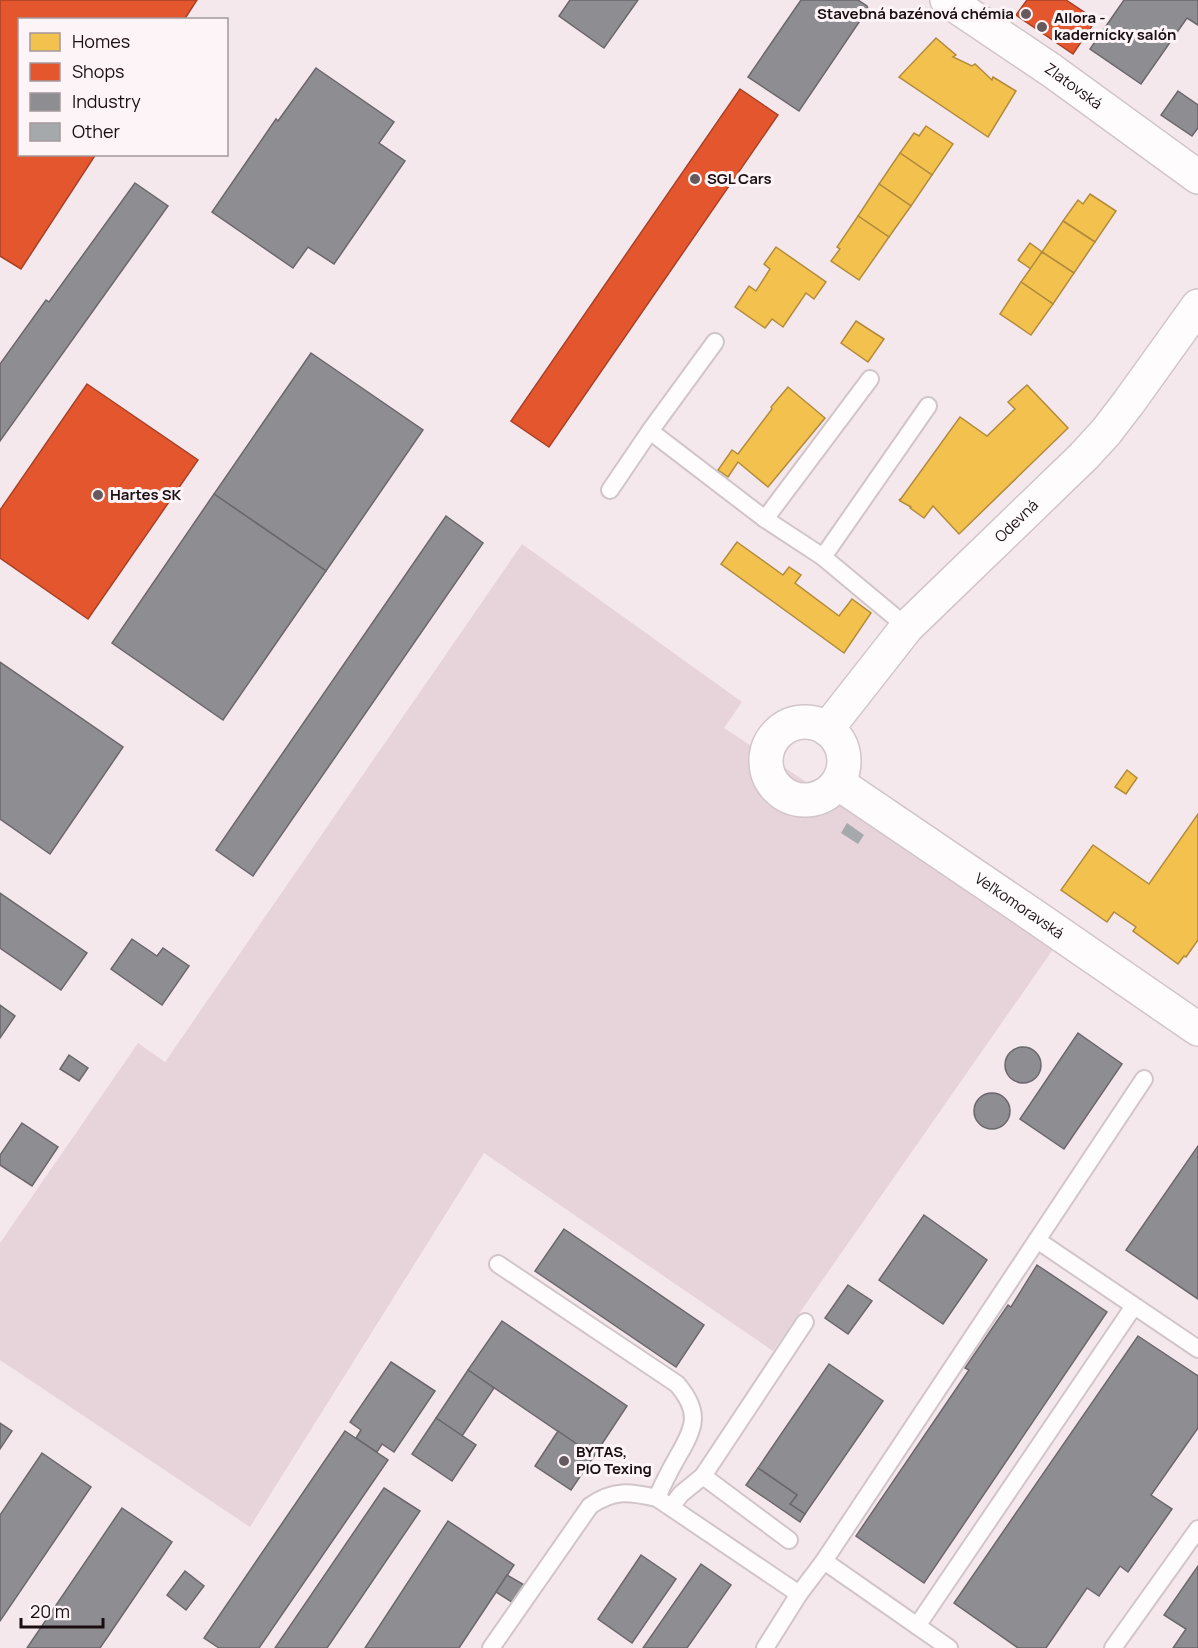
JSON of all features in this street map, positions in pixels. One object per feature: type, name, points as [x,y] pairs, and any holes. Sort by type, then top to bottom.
[{"type":"street","name":"Zlatovská","points":[[947,0],[1051,70],[1198,177]]},
{"type":"street","name":"Odevná","points":[[827,729],[907,627],[1075,465],[1106,432],[1198,306]]},
{"type":"street","points":[[817,723],[837,737],[843,748],[845,760],[838,783],[819,798],[807,801],[783,794],[768,775],[766,762],[770,744],[781,730],[792,724],[817,723]]},
{"type":"street","name":"Veľkomoravská","points":[[838,783],[1198,1029]]},
{"type":"lane","points":[[610,490],[715,342]]},
{"type":"lane","points":[[765,519],[870,379]]},
{"type":"lane","points":[[823,557],[928,406]]},
{"type":"lane","points":[[650,431],[765,519],[823,557],[907,627]]},
{"type":"lane","points":[[765,1648],[1144,1079]]},
{"type":"lane","points":[[1036,1240],[1198,1349]]},
{"type":"lane","points":[[498,1264],[677,1384],[685,1394],[692,1405],[694,1420],[692,1433],[666,1478],[664,1502]]},
{"type":"lane","points":[[917,1626],[1134,1306]]},
{"type":"lane","points":[[664,1502],[681,1494],[704,1476],[805,1322]]},
{"type":"lane","points":[[704,1476],[789,1540]]},
{"type":"lane","points":[[491,1648],[590,1506],[614,1493],[633,1492],[664,1502],[799,1594]]},
{"type":"lane","points":[[1113,1648],[1198,1529]]},
{"type":"lane","points":[[824,1561],[949,1648]]},
{"type":"shaded area","points":[[522,544],[742,702],[724,728],[1056,945],[773,1351],[484,1153],[250,1527],[0,1360],[0,1243],[138,1043],[165,1062]]},
{"type":"building: Homes","points":[[936,38],[956,55],[953,57],[972,66],[975,64],[992,80],[993,77],[1016,91],[988,137],[899,77]]},
{"type":"building: Homes","points":[[926,126],[953,144],[932,175],[900,153],[914,133],[919,136]]},
{"type":"building: Homes","points":[[900,153],[932,175],[911,206],[879,184]]},
{"type":"building: Homes","points":[[879,184],[911,206],[889,237],[858,216]]},
{"type":"building: Homes","points":[[1090,194],[1116,211],[1095,242],[1063,221],[1078,200],[1083,204]]},
{"type":"building: Homes","points":[[858,216],[889,237],[859,280],[831,261],[840,249],[837,247]]},
{"type":"building: Homes","points":[[1063,221],[1095,242],[1074,273],[1042,252]]},
{"type":"building: Homes","points":[[1030,243],[1042,252],[1031,269],[1018,260]]},
{"type":"building: Homes","points":[[776,247],[826,282],[814,299],[806,293],[783,327],[772,319],[765,328],[735,307],[749,286],[756,291],[770,269],[764,264]]},
{"type":"building: Homes","points":[[1042,252],[1074,273],[1053,304],[1021,282]]},
{"type":"building: Homes","points":[[1021,282],[1053,304],[1031,335],[1000,314]]},
{"type":"building: Homes","points":[[856,321],[884,339],[868,362],[841,343]]},
{"type":"building: Homes","points":[[1027,385],[1068,428],[959,534],[933,506],[924,518],[900,501],[899,499],[960,417],[987,436],[1015,409],[1008,402]]},
{"type":"building: Homes","points":[[788,387],[825,418],[768,487],[738,462],[728,477],[718,470],[732,450],[738,454]]},
{"type":"building: Homes","points":[[737,542],[783,575],[789,567],[801,575],[795,583],[839,616],[852,599],[871,613],[844,653],[721,564]]},
{"type":"building: Homes","points":[[1127,770],[1137,778],[1126,794],[1115,787]]},
{"type":"building: Homes","points":[[1198,814],[1198,940],[1178,964],[1133,931],[1136,927],[1114,912],[1107,922],[1061,890],[1093,845],[1149,884]]},
{"type":"building: Shops","points":[[0,0],[197,0],[185,18],[18,18],[18,156],[95,156],[21,269],[0,256]]},
{"type":"building: Shops","points":[[1027,0],[1066,0],[1096,20],[1073,54],[1016,15]]},
{"type":"building: Shops","points":[[740,89],[778,115],[549,447],[511,421]]},
{"type":"building: Shops","points":[[87,384],[198,460],[88,619],[0,558],[0,510]]},
{"type":"building: Industry","points":[[570,0],[638,0],[604,48],[559,16]]},
{"type":"building: Industry","points":[[801,0],[858,0],[868,9],[799,111],[748,77]]},
{"type":"building: Industry","points":[[1124,0],[1198,0],[1198,25],[1187,18],[1141,84],[1090,49]]},
{"type":"building: Industry","points":[[316,68],[394,122],[379,143],[405,161],[334,264],[308,247],[293,268],[212,212],[276,119],[278,121]]},
{"type":"building: Industry","points":[[1178,91],[1198,105],[1198,128],[1192,136],[1161,115]]},
{"type":"building: Industry","points":[[135,183],[168,206],[0,441],[0,364],[46,300],[49,302]]},
{"type":"building: Industry","points":[[311,353],[423,430],[326,571],[214,494]]},
{"type":"building: Industry","points":[[214,494],[326,571],[223,720],[112,643]]},
{"type":"building: Industry","points":[[446,516],[483,543],[253,876],[216,850]]},
{"type":"building: Industry","points":[[0,662],[123,747],[50,854],[0,819]]},
{"type":"building: Industry","points":[[0,893],[87,953],[61,990],[0,948]]},
{"type":"building: Industry","points":[[132,939],[157,956],[163,948],[189,966],[162,1005],[111,969]]},
{"type":"building: Industry","points":[[0,1005],[15,1016],[0,1038]]},
{"type":"building: Industry","points":[[1078,1033],[1122,1064],[1064,1149],[1020,1119]]},
{"type":"building: Industry","points":[[1023,1047],[1036,1052],[1041,1065],[1036,1078],[1023,1083],[1010,1078],[1005,1065],[1010,1052]]},
{"type":"building: Industry","points":[[69,1055],[88,1068],[79,1081],[60,1069]]},
{"type":"building: Industry","points":[[992,1093],[1005,1098],[1010,1111],[1005,1124],[992,1129],[979,1124],[974,1111],[979,1098]]},
{"type":"building: Industry","points":[[22,1123],[58,1147],[32,1186],[0,1165],[0,1155]]},
{"type":"building: Industry","points":[[1198,1146],[1198,1299],[1126,1250]]},
{"type":"building: Industry","points":[[924,1215],[987,1260],[943,1324],[879,1280]]},
{"type":"building: Industry","points":[[564,1229],[704,1325],[676,1367],[535,1271]]},
{"type":"building: Industry","points":[[1037,1265],[1107,1312],[924,1583],[856,1536],[969,1370],[965,1368],[1008,1305],[1011,1307]]},
{"type":"building: Industry","points":[[848,1285],[872,1301],[848,1334],[825,1318]]},
{"type":"building: Industry","points":[[502,1321],[627,1406],[594,1456],[468,1370]]},
{"type":"building: Industry","points":[[1138,1336],[1198,1376],[1198,1428],[1151,1495],[1172,1509],[1128,1572],[1120,1566],[1099,1596],[1087,1588],[1046,1648],[1018,1648],[954,1603]]},
{"type":"building: Industry","points":[[391,1362],[435,1391],[394,1452],[382,1444],[377,1452],[356,1438],[361,1430],[350,1422]]},
{"type":"building: Industry","points":[[829,1364],[883,1401],[805,1514],[790,1504],[797,1495],[758,1468]]},
{"type":"building: Industry","points":[[468,1370],[494,1388],[462,1436],[436,1418]]},
{"type":"building: Industry","points":[[436,1418],[476,1445],[452,1481],[412,1454]]},
{"type":"building: Industry","points":[[0,1423],[12,1431],[0,1449]]},
{"type":"building: Industry","points":[[345,1431],[388,1460],[259,1648],[219,1648],[204,1638]]},
{"type":"building: Industry","name":"BYTAS, PIO Texing","points":[[558,1431],[594,1456],[571,1490],[535,1466]]},
{"type":"building: Industry","points":[[42,1453],[91,1487],[0,1621],[0,1515]]},
{"type":"building: Industry","points":[[758,1468],[797,1495],[790,1504],[805,1514],[800,1522],[746,1485]]},
{"type":"building: Industry","points":[[384,1488],[420,1511],[327,1648],[275,1648]]},
{"type":"building: Industry","points":[[122,1508],[172,1542],[100,1648],[27,1648]]},
{"type":"building: Industry","points":[[448,1521],[514,1565],[459,1648],[365,1648]]},
{"type":"building: Industry","points":[[641,1555],[676,1579],[632,1643],[598,1619]]},
{"type":"building: Industry","points":[[701,1564],[731,1585],[687,1648],[643,1648]]},
{"type":"building: Industry","points":[[1198,1566],[1198,1648],[1173,1648],[1186,1629],[1164,1615]]},
{"type":"building: Industry","points":[[185,1571],[204,1586],[186,1610],[167,1595]]},
{"type":"building: Industry","points":[[507,1575],[526,1586],[515,1604],[496,1592]]},
{"type":"building: Other","points":[[847,823],[864,835],[858,844],[841,833]]},
{"type":"place","name":"Stavebná bazénová chémia","points":[[1026,14]]},
{"type":"place","name":"Allora - kadernícky salón","points":[[1042,27]]},
{"type":"place","name":"SGL Cars","points":[[695,179]]},
{"type":"place","name":"Hartes SK","points":[[98,495]]},
{"type":"place","name":"BYTAS, PIO Texing","points":[[564,1461]]}]
